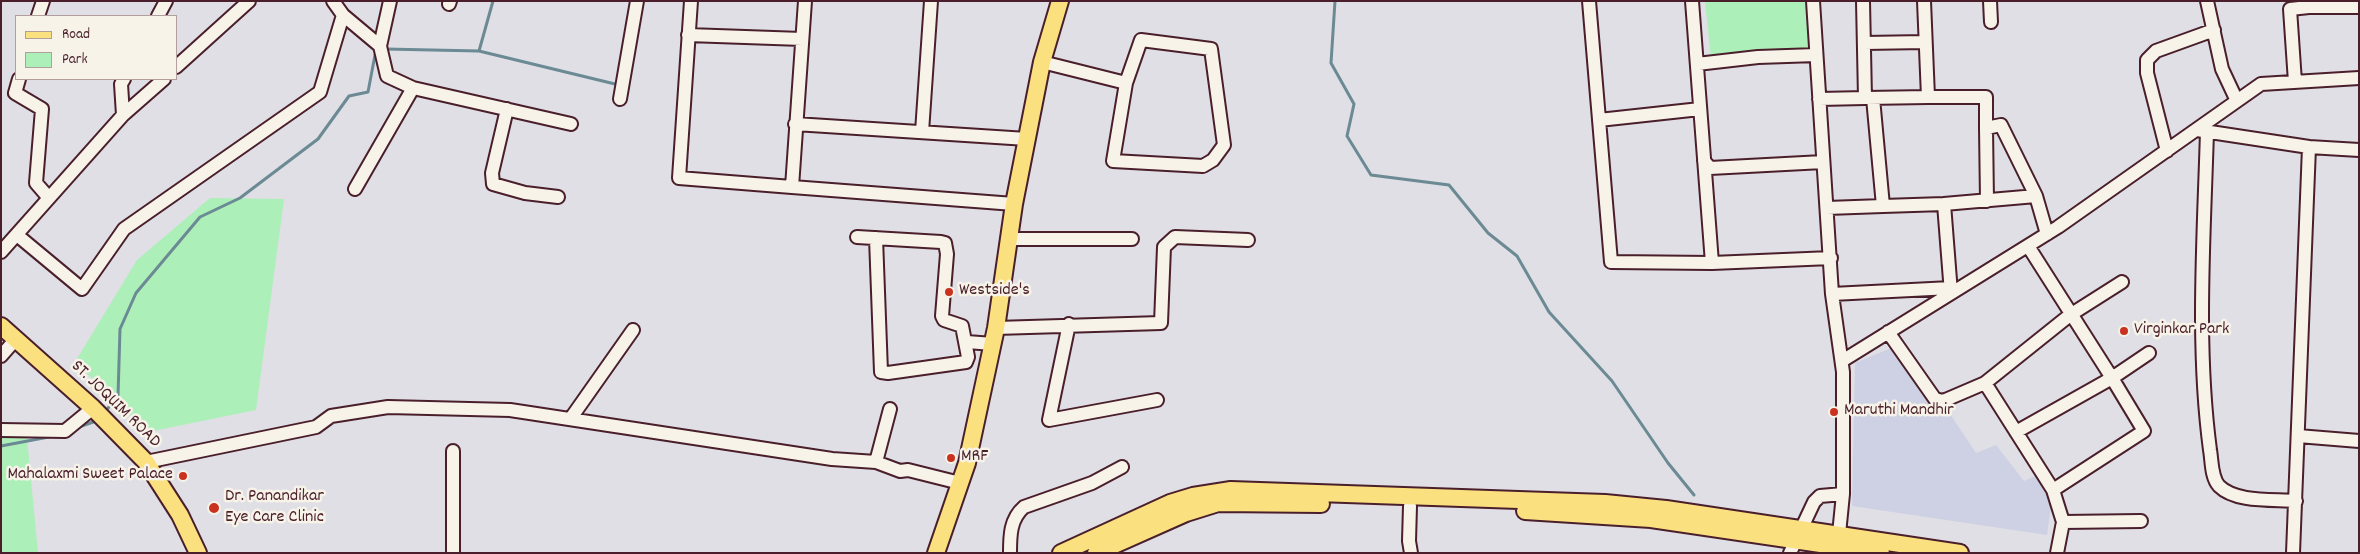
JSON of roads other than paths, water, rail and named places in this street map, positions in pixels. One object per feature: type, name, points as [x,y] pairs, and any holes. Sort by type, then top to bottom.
[{"type":"main road","points":[[936,553],[967,463],[995,336],[1014,204],[1056,2]]},
{"type":"main road","name":"ST. JOQUIM ROAD","points":[[1,326],[93,408],[146,462],[180,515],[198,553]]},
{"type":"main road","points":[[1061,553],[1170,503],[1192,496],[1231,490],[1605,503],[1666,509],[1795,541],[1839,534],[1960,553]]},
{"type":"main road","points":[[1096,553],[1186,513],[1218,503],[1248,502],[1410,506],[1650,520],[1880,553]]},
{"type":"street","points":[[38,15],[43,1]]},
{"type":"street","points":[[159,15],[166,1]]},
{"type":"street","points":[[178,65],[249,1]]},
{"type":"street","points":[[332,1],[343,15],[380,46]]},
{"type":"street","points":[[390,1],[380,46],[387,76],[413,88],[571,124]]},
{"type":"street","points":[[620,99],[638,1]]},
{"type":"street","points":[[691,1],[679,178],[1014,204]]},
{"type":"street","points":[[792,187],[805,1]]},
{"type":"street","points":[[922,132],[931,1]]},
{"type":"street","points":[[1589,1],[1611,262],[1712,263],[1831,258]]},
{"type":"street","points":[[1692,1],[1712,263]]},
{"type":"street","points":[[1813,1],[1832,294],[1842,361],[1843,494],[1839,534]]},
{"type":"street","points":[[1863,1],[1864,43],[1869,98],[1882,206]]},
{"type":"street","points":[[1924,1],[1928,97]]},
{"type":"street","points":[[1990,1],[1991,22]]},
{"type":"street","points":[[2207,1],[2222,69],[2237,101]]},
{"type":"street","points":[[2295,82],[2290,10],[2309,7],[2359,7]]},
{"type":"street","points":[[17,235],[82,289],[124,229],[320,92],[343,15]]},
{"type":"street","points":[[2167,151],[2147,73],[2147,60],[2156,51],[2214,30]]},
{"type":"street","points":[[688,35],[802,39]]},
{"type":"street","points":[[1142,40],[1211,49],[1224,145],[1213,160],[1203,166],[1113,161],[1126,83],[1142,40]]},
{"type":"street","points":[[1864,43],[1925,42]]},
{"type":"street","points":[[1697,64],[1758,57],[1816,55]]},
{"type":"street","points":[[1042,62],[1126,83]]},
{"type":"street","points":[[1842,361],[1951,290],[2047,234],[2167,151],[2202,131],[2237,101],[2261,84],[2359,78]]},
{"type":"street","points":[[19,80],[15,93],[42,110],[36,183],[49,198]]},
{"type":"street","points":[[123,80],[121,84],[123,115]]},
{"type":"street","points":[[1,252],[123,115],[163,80]]},
{"type":"street","points":[[355,189],[413,88]]},
{"type":"street","points":[[1819,99],[1986,97],[1987,201]]},
{"type":"street","points":[[507,109],[492,173],[493,184],[525,192],[558,197]]},
{"type":"street","points":[[1599,120],[1700,109]]},
{"type":"street","points":[[795,124],[1026,139]]},
{"type":"street","points":[[1986,128],[2001,126],[2036,196],[2047,234]]},
{"type":"street","points":[[2202,131],[2310,147],[2359,150]]},
{"type":"street","points":[[2202,131],[2202,343],[2206,422],[2214,475],[2218,484],[2226,492],[2243,497],[2296,501]]},
{"type":"street","points":[[2293,553],[2310,147]]},
{"type":"street","points":[[1704,161],[1710,168],[1823,162]]},
{"type":"street","points":[[1827,208],[1944,204],[2036,196]]},
{"type":"street","points":[[1944,204],[1951,290]]},
{"type":"street","points":[[857,237],[876,238],[945,244],[947,254],[942,316],[944,320],[962,326],[967,342],[968,360],[963,363],[888,373],[881,372],[876,238]]},
{"type":"street","points":[[967,342],[1068,324],[1160,323],[1164,247],[1175,238],[1248,240]]},
{"type":"street","points":[[1009,239],[1132,239]]},
{"type":"street","points":[[2028,246],[2144,431],[2053,490]]},
{"type":"street","points":[[1888,332],[1935,399],[1943,401],[1984,383],[2072,314],[2122,282]]},
{"type":"street","points":[[1832,294],[1951,290]]},
{"type":"street","points":[[1068,324],[1049,420],[1157,400]]},
{"type":"street","points":[[571,418],[633,330]]},
{"type":"street","points":[[1,356],[15,340]]},
{"type":"street","points":[[2016,432],[2112,378],[2149,353]]},
{"type":"street","points":[[1984,383],[2053,490],[2063,522],[2058,553]]},
{"type":"street","points":[[146,462],[316,427],[331,416],[388,407],[510,410],[832,459],[876,462],[900,471],[908,470],[960,483]]},
{"type":"street","points":[[1,430],[65,431],[93,408]]},
{"type":"street","points":[[876,462],[890,409]]},
{"type":"street","points":[[2298,436],[2359,441]]},
{"type":"street","points":[[453,451],[453,553]]},
{"type":"street","points":[[1010,553],[1010,532],[1018,512],[1024,507],[1092,483],[1122,467]]},
{"type":"street","points":[[1795,541],[1814,502],[1820,496],[1843,494]]},
{"type":"street","points":[[1410,506],[1409,541],[1411,553]]},
{"type":"street","points":[[2063,522],[2141,521]]},
{"type":"waterway","points":[[479,51],[493,1]]},
{"type":"waterway","points":[[1335,1],[1331,63],[1354,104],[1347,136],[1371,175],[1449,185],[1488,233],[1517,256],[1549,312],[1612,381],[1668,463],[1694,495]]},
{"type":"waterway","points":[[385,49],[479,51],[615,84]]},
{"type":"waterway","points":[[104,413],[118,396],[120,329],[136,293],[200,217],[240,198],[318,139],[349,96],[368,92],[377,53]]},
{"type":"waterway","points":[[76,428],[99,420]]},
{"type":"waterway","points":[[1,446],[54,436]]},
{"type":"place","name":"Westside's","points":[[949,292]]},
{"type":"place","name":"Virginkar Park","points":[[2124,331]]},
{"type":"place","name":"Maruthi Mandhir","points":[[1834,412]]},
{"type":"place","name":"MRF","points":[[951,458]]},
{"type":"place","name":"Mahalaxmi Sweet Palace","points":[[183,476]]},
{"type":"place","name":"Dr. Panandikar Eye Care Clinic","points":[[214,508]]}]
